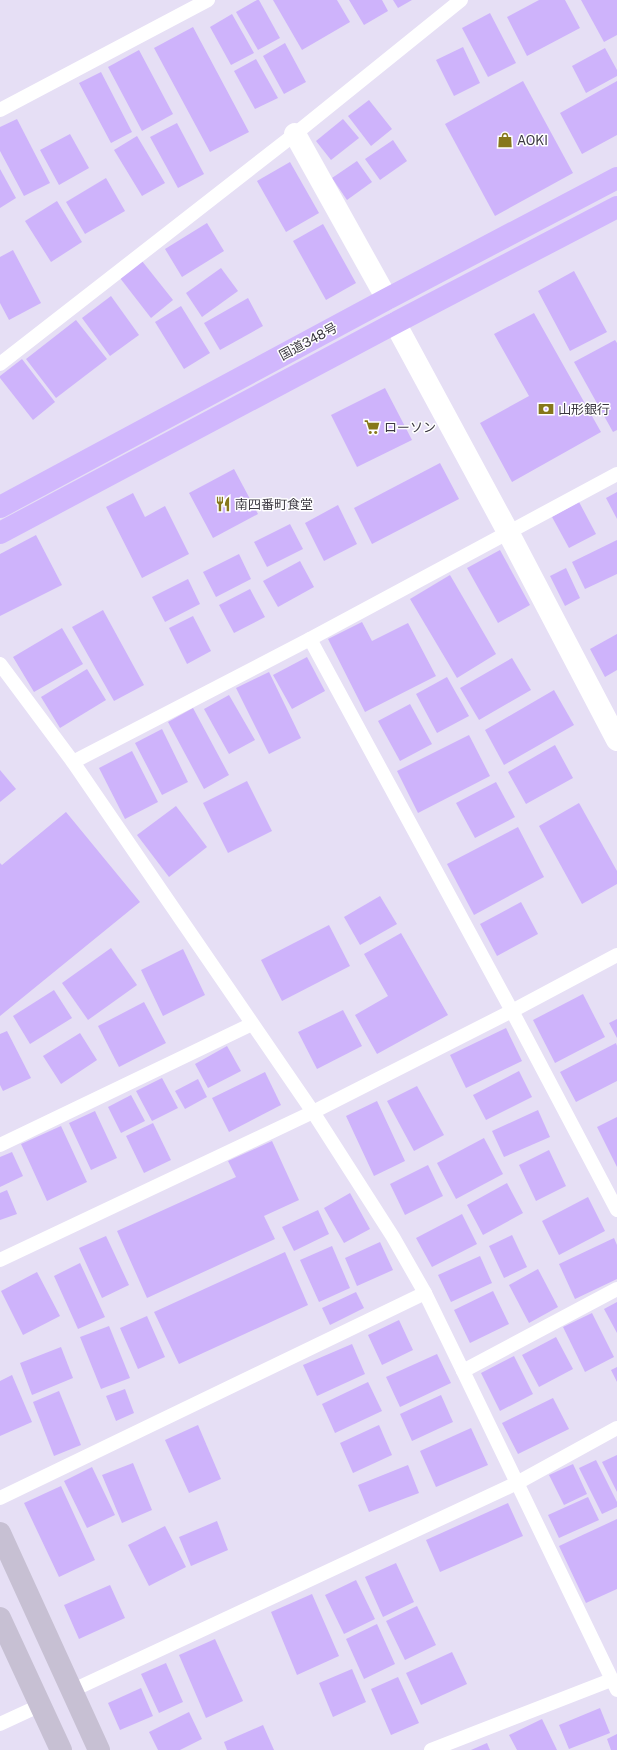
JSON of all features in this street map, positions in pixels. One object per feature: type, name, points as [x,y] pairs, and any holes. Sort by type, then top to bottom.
[{"type":"highway","name":"国道348号","points":[[0,507],[386,299],[617,178]]},
{"type":"highway","name":"国道348号","points":[[0,533],[617,207]]},
{"type":"street","points":[[295,134],[386,299]]},
{"type":"street","points":[[395,323],[508,532],[611,714],[617,740]]},
{"type":"street","points":[[0,1533],[99,1750]]},
{"type":"street","points":[[0,1618],[61,1750]]},
{"type":"lane","points":[[0,110],[208,0]]},
{"type":"lane","points":[[0,364],[295,134],[461,0]]},
{"type":"lane","points":[[73,762],[310,638],[617,474]]},
{"type":"lane","points":[[310,638],[512,1011],[617,1210]]},
{"type":"lane","points":[[0,664],[73,762],[313,1112],[393,1237],[425,1293],[614,1685],[431,1750]]},
{"type":"lane","points":[[0,1260],[313,1112],[512,1011],[617,955]]},
{"type":"lane","points":[[0,1145],[252,1024]]},
{"type":"lane","points":[[463,1371],[617,1289]]},
{"type":"lane","points":[[0,1498],[425,1293]]},
{"type":"lane","points":[[71,1691],[517,1482],[617,1428]]},
{"type":"lane","points":[[0,1724],[41,1705]]},
{"type":"building","points":[[259,0],[280,38],[258,50],[236,12]]},
{"type":"building","points":[[273,0],[337,0],[350,22],[302,50]]},
{"type":"building","points":[[349,0],[382,0],[388,11],[364,25]]},
{"type":"building","points":[[393,0],[412,0],[398,8]]},
{"type":"building","points":[[539,0],[565,0],[580,28],[527,56],[507,17]]},
{"type":"building","points":[[581,0],[617,0],[617,35],[604,42]]},
{"type":"building","points":[[490,13],[516,63],[488,77],[462,28]]},
{"type":"building","points":[[232,14],[254,53],[231,65],[210,27]]},
{"type":"building","points":[[193,27],[249,132],[210,152],[154,48]]},
{"type":"building","points":[[285,43],[306,82],[284,94],[263,56]]},
{"type":"building","points":[[463,47],[480,83],[454,96],[436,60]]},
{"type":"building","points":[[605,48],[617,70],[617,76],[586,93],[572,66]]},
{"type":"building","points":[[139,50],[173,114],[142,131],[108,67]]},
{"type":"building","points":[[256,59],[278,98],[255,109],[234,71]]},
{"type":"building","points":[[101,72],[132,132],[111,143],[79,83]]},
{"type":"building","points":[[523,81],[573,173],[495,216],[445,124]]},
{"type":"building","points":[[617,81],[617,135],[582,154],[560,113]]},
{"type":"building","points":[[369,100],[392,129],[371,146],[348,116]]},
{"type":"building","points":[[17,119],[50,183],[24,196],[0,151],[0,127]]},
{"type":"building","points":[[343,119],[359,138],[331,160],[316,141]]},
{"type":"building","points":[[177,123],[204,174],[178,188],[150,137]]},
{"type":"building","points":[[70,134],[89,168],[59,185],[40,150]]},
{"type":"building","points":[[137,136],[165,183],[142,196],[114,150]]},
{"type":"building","points":[[393,140],[407,161],[380,180],[365,159]]},
{"type":"building","points":[[357,161],[372,182],[347,200],[332,178]]},
{"type":"building","points":[[290,162],[319,213],[286,232],[257,181]]},
{"type":"building","points":[[0,169],[16,198],[0,208]]},
{"type":"building","points":[[106,178],[125,211],[85,234],[66,202]]},
{"type":"building","points":[[57,201],[82,242],[51,262],[25,221]]},
{"type":"building","points":[[207,223],[224,251],[182,277],[165,249]]},
{"type":"building","points":[[323,224],[356,283],[326,300],[293,241]]},
{"type":"building","points":[[13,250],[41,303],[9,320],[0,303],[0,257]]},
{"type":"building","points":[[142,261],[173,300],[151,318],[120,278]]},
{"type":"building","points":[[221,268],[238,291],[202,317],[186,293]]},
{"type":"building","points":[[574,271],[607,332],[570,351],[538,291]]},
{"type":"building","points":[[111,296],[139,335],[110,356],[82,318]]},
{"type":"building","points":[[248,298],[263,326],[220,350],[204,323]]},
{"type":"building","points":[[181,306],[210,353],[184,369],[155,322]]},
{"type":"building","name":"山形銀行","points":[[534,313],[601,432],[512,482],[480,423],[529,396],[494,334]]},
{"type":"building","points":[[76,320],[107,359],[56,398],[26,359]]},
{"type":"building","points":[[615,340],[617,343],[617,430],[613,432],[574,362]]},
{"type":"building","points":[[22,359],[55,402],[33,420],[0,378],[0,376]]},
{"type":"building","name":"ローソン","points":[[385,388],[412,440],[357,467],[331,415]]},
{"type":"building","points":[[440,463],[459,499],[372,544],[354,508]]},
{"type":"building","name":"南四番町食堂","points":[[234,469],[258,514],[213,538],[189,493]]},
{"type":"building","points":[[617,492],[617,519],[606,498]]},
{"type":"building","points":[[133,493],[145,517],[165,506],[189,554],[142,578],[106,507]]},
{"type":"building","points":[[579,502],[596,534],[569,548],[552,517]]},
{"type":"building","points":[[338,505],[357,544],[324,561],[305,523]]},
{"type":"building","points":[[290,524],[303,549],[267,567],[254,542]]},
{"type":"building","points":[[36,535],[62,585],[0,616],[0,554]]},
{"type":"building","points":[[617,540],[617,574],[585,589],[572,562]]},
{"type":"building","points":[[500,550],[530,605],[498,623],[467,568]]},
{"type":"building","points":[[239,554],[251,579],[216,597],[203,572]]},
{"type":"building","points":[[300,561],[314,587],[278,607],[263,581]]},
{"type":"building","points":[[566,568],[580,598],[565,606],[550,576]]},
{"type":"building","points":[[450,575],[496,654],[457,678],[410,599]]},
{"type":"building","points":[[188,579],[200,604],[165,622],[152,597]]},
{"type":"building","points":[[250,589],[265,617],[234,633],[219,605]]},
{"type":"building","points":[[103,610],[144,685],[114,701],[72,627]]},
{"type":"building","points":[[193,616],[211,651],[187,664],[169,628]]},
{"type":"building","points":[[362,622],[372,641],[408,623],[436,676],[365,712],[328,639]]},
{"type":"building","points":[[62,628],[83,664],[34,692],[13,657]]},
{"type":"building","points":[[617,634],[617,670],[605,677],[590,649]]},
{"type":"building","points":[[307,657],[325,691],[292,709],[273,675]]},
{"type":"building","points":[[512,658],[531,690],[479,720],[460,688]]},
{"type":"building","points":[[87,669],[106,700],[60,728],[41,697]]},
{"type":"building","points":[[269,672],[301,738],[269,754],[236,688]]},
{"type":"building","points":[[447,677],[469,716],[437,733],[416,694]]},
{"type":"building","points":[[554,690],[574,725],[504,765],[485,730]]},
{"type":"building","points":[[229,695],[255,740],[229,754],[204,709]]},
{"type":"building","points":[[410,704],[432,744],[400,761],[378,721]]},
{"type":"building","points":[[193,708],[229,775],[204,789],[168,722]]},
{"type":"building","points":[[162,729],[188,782],[162,795],[135,743]]},
{"type":"building","points":[[469,735],[490,776],[418,813],[397,771]]},
{"type":"building","points":[[555,745],[573,778],[526,804],[508,772]]},
{"type":"building","points":[[132,751],[158,802],[125,819],[99,768]]},
{"type":"building","points":[[0,770],[16,789],[0,802]]},
{"type":"building","points":[[247,781],[272,831],[228,853],[203,803]]},
{"type":"building","points":[[496,782],[515,817],[475,838],[456,803]]},
{"type":"building","points":[[579,803],[617,871],[617,884],[582,904],[539,826]]},
{"type":"building","points":[[176,806],[207,847],[169,877],[137,835]]},
{"type":"building","points":[[66,812],[140,902],[0,1016],[0,863],[2,865]]},
{"type":"building","points":[[518,827],[544,877],[474,915],[447,864]]},
{"type":"building","points":[[380,896],[397,924],[360,945],[344,917]]},
{"type":"building","points":[[521,902],[538,934],[497,956],[480,924]]},
{"type":"building","points":[[329,925],[350,966],[282,1001],[261,960]]},
{"type":"building","points":[[401,933],[448,1015],[377,1054],[355,1015],[388,996],[364,954]]},
{"type":"building","points":[[111,948],[137,985],[88,1020],[62,983]]},
{"type":"building","points":[[183,949],[205,995],[163,1016],[141,970]]},
{"type":"building","points":[[54,990],[72,1018],[30,1044],[13,1016]]},
{"type":"building","points":[[583,994],[605,1037],[555,1063],[533,1020]]},
{"type":"building","points":[[144,1002],[166,1043],[119,1067],[98,1026]]},
{"type":"building","points":[[343,1010],[362,1046],[317,1069],[298,1032]]},
{"type":"building","points":[[617,1019],[617,1038],[609,1023]]},
{"type":"building","points":[[506,1028],[522,1061],[466,1088],[450,1055]]},
{"type":"building","points":[[7,1031],[31,1078],[3,1091],[0,1085],[0,1034]]},
{"type":"building","points":[[80,1033],[97,1060],[61,1084],[43,1056]]},
{"type":"building","points":[[616,1043],[617,1081],[576,1102],[560,1072]]},
{"type":"building","points":[[227,1046],[241,1071],[208,1088],[195,1064]]},
{"type":"building","points":[[519,1071],[532,1097],[486,1120],[473,1095]]},
{"type":"building","points":[[265,1072],[281,1105],[229,1132],[212,1098]]},
{"type":"building","points":[[162,1078],[178,1108],[152,1121],[136,1091]]},
{"type":"building","points":[[198,1079],[207,1097],[185,1109],[175,1091]]},
{"type":"building","points":[[417,1086],[444,1135],[414,1151],[387,1101]]},
{"type":"building","points":[[131,1095],[145,1121],[121,1133],[108,1107]]},
{"type":"building","points":[[377,1101],[405,1161],[374,1176],[346,1116]]},
{"type":"building","points":[[538,1110],[550,1137],[504,1157],[492,1131]]},
{"type":"building","points":[[95,1111],[117,1158],[91,1170],[69,1123]]},
{"type":"building","points":[[617,1117],[617,1167],[597,1127]]},
{"type":"building","points":[[153,1123],[171,1160],[144,1173],[126,1136]]},
{"type":"building","points":[[61,1126],[87,1182],[47,1201],[21,1144]]},
{"type":"building","points":[[484,1138],[503,1174],[456,1199],[437,1163]]},
{"type":"building","points":[[272,1141],[299,1200],[264,1216],[275,1239],[147,1298],[117,1231],[236,1177],[228,1161]]},
{"type":"building","points":[[549,1150],[566,1186],[536,1201],[519,1165]]},
{"type":"building","points":[[12,1152],[23,1176],[0,1187],[0,1157]]},
{"type":"building","points":[[428,1165],[443,1196],[405,1215],[390,1184]]},
{"type":"building","points":[[507,1183],[523,1213],[483,1235],[467,1205]]},
{"type":"building","points":[[7,1190],[17,1214],[0,1220],[0,1193]]},
{"type":"building","points":[[350,1193],[370,1229],[344,1243],[324,1208]]},
{"type":"building","points":[[588,1197],[605,1231],[559,1255],[542,1221]]},
{"type":"building","points":[[318,1210],[329,1234],[294,1251],[282,1227]]},
{"type":"building","points":[[462,1214],[477,1244],[432,1267],[416,1238]]},
{"type":"building","points":[[512,1235],[527,1267],[504,1278],[489,1246]]},
{"type":"building","points":[[106,1236],[129,1285],[102,1298],[79,1248]]},
{"type":"building","points":[[614,1238],[617,1245],[617,1279],[575,1299],[559,1264]]},
{"type":"building","points":[[380,1242],[393,1270],[357,1286],[345,1258]]},
{"type":"building","points":[[332,1246],[350,1288],[319,1302],[300,1260]]},
{"type":"building","points":[[285,1252],[308,1305],[179,1364],[154,1312]]},
{"type":"building","points":[[480,1256],[492,1283],[451,1302],[438,1275]]},
{"type":"building","points":[[80,1263],[105,1317],[78,1329],[54,1276]]},
{"type":"building","points":[[538,1269],[558,1307],[529,1323],[509,1285]]},
{"type":"building","points":[[37,1272],[60,1316],[23,1335],[1,1291]]},
{"type":"building","points":[[493,1291],[509,1324],[470,1343],[454,1310]]},
{"type":"building","points":[[356,1292],[364,1308],[330,1325],[322,1308]]},
{"type":"building","points":[[617,1302],[617,1333],[604,1309]]},
{"type":"building","points":[[592,1313],[614,1357],[585,1372],[563,1327]]},
{"type":"building","points":[[147,1316],[165,1357],[138,1369],[120,1328]]},
{"type":"building","points":[[399,1320],[413,1350],[382,1365],[368,1335]]},
{"type":"building","points":[[109,1326],[130,1378],[101,1389],[80,1337]]},
{"type":"building","points":[[556,1337],[573,1369],[539,1387],[522,1355]]},
{"type":"building","points":[[352,1344],[365,1374],[317,1396],[303,1365]]},
{"type":"building","points":[[61,1347],[73,1378],[32,1395],[20,1363]]},
{"type":"building","points":[[437,1354],[451,1383],[400,1407],[386,1377]]},
{"type":"building","points":[[514,1356],[533,1394],[500,1411],[481,1373]]},
{"type":"building","points":[[617,1367],[617,1382],[611,1370]]},
{"type":"building","points":[[12,1375],[32,1422],[0,1436],[0,1381]]},
{"type":"building","points":[[368,1382],[382,1411],[335,1433],[322,1404]]},
{"type":"building","points":[[125,1389],[134,1413],[116,1421],[106,1396]]},
{"type":"building","points":[[59,1391],[81,1445],[54,1456],[33,1402]]},
{"type":"building","points":[[441,1395],[453,1422],[412,1441],[400,1414]]},
{"type":"building","points":[[553,1398],[569,1429],[518,1454],[502,1423]]},
{"type":"building","points":[[198,1425],[221,1479],[189,1493],[165,1440]]},
{"type":"building","points":[[379,1425],[392,1455],[353,1473],[340,1443]]},
{"type":"building","points":[[471,1428],[488,1465],[436,1487],[420,1451]]},
{"type":"building","points":[[617,1455],[617,1492],[602,1462]]},
{"type":"building","points":[[596,1460],[617,1502],[617,1507],[602,1514],[579,1468]]},
{"type":"building","points":[[133,1463],[152,1510],[122,1523],[102,1475]]},
{"type":"building","points":[[573,1464],[587,1494],[564,1505],[549,1475]]},
{"type":"building","points":[[408,1465],[419,1493],[369,1512],[358,1485]]},
{"type":"building","points":[[92,1467],[115,1515],[87,1528],[64,1481]]},
{"type":"building","points":[[61,1486],[95,1560],[59,1577],[24,1503]]},
{"type":"building","points":[[588,1497],[599,1520],[559,1538],[548,1515]]},
{"type":"building","points":[[508,1503],[523,1536],[440,1572],[426,1540]]},
{"type":"building","points":[[617,1519],[617,1589],[586,1603],[559,1546]]},
{"type":"building","points":[[217,1521],[228,1550],[191,1566],[179,1537]]},
{"type":"building","points":[[165,1526],[186,1567],[149,1586],[128,1545]]},
{"type":"building","points":[[396,1563],[414,1602],[383,1617],[365,1577]]},
{"type":"building","points":[[356,1580],[375,1619],[344,1634],[325,1595]]},
{"type":"building","points":[[110,1585],[125,1618],[79,1639],[64,1605]]},
{"type":"building","points":[[312,1594],[339,1656],[297,1675],[271,1612]]},
{"type":"building","points":[[417,1606],[436,1645],[405,1660],[386,1621]]},
{"type":"building","points":[[377,1624],[395,1664],[364,1679],[346,1639]]},
{"type":"building","points":[[215,1639],[243,1701],[206,1718],[179,1655]]},
{"type":"building","points":[[452,1652],[467,1684],[421,1705],[406,1673]]},
{"type":"building","points":[[166,1663],[183,1702],[159,1713],[141,1674]]},
{"type":"building","points":[[352,1669],[366,1702],[333,1717],[319,1683]]},
{"type":"building","points":[[398,1677],[419,1723],[391,1735],[371,1689]]},
{"type":"building","points":[[141,1688],[153,1716],[120,1730],[108,1703]]},
{"type":"building","points":[[600,1708],[610,1733],[569,1749],[559,1725]]},
{"type":"building","points":[[189,1712],[202,1739],[180,1750],[158,1750],[149,1732]]},
{"type":"building","points":[[542,1719],[557,1750],[517,1750],[509,1735]]},
{"type":"building","points":[[263,1725],[274,1750],[227,1750],[224,1742]]},
{"type":"building","points":[[617,1734],[617,1750],[611,1750],[607,1739]]},
{"type":"building","points":[[487,1743],[490,1750],[471,1750]]},
{"type":"place","name":"AOKI","points":[[505,140]]},
{"type":"place","name":"山形銀行","points":[[546,409]]},
{"type":"place","name":"ローソン","points":[[372,427]]},
{"type":"place","name":"南四番町食堂","points":[[223,504]]}]
